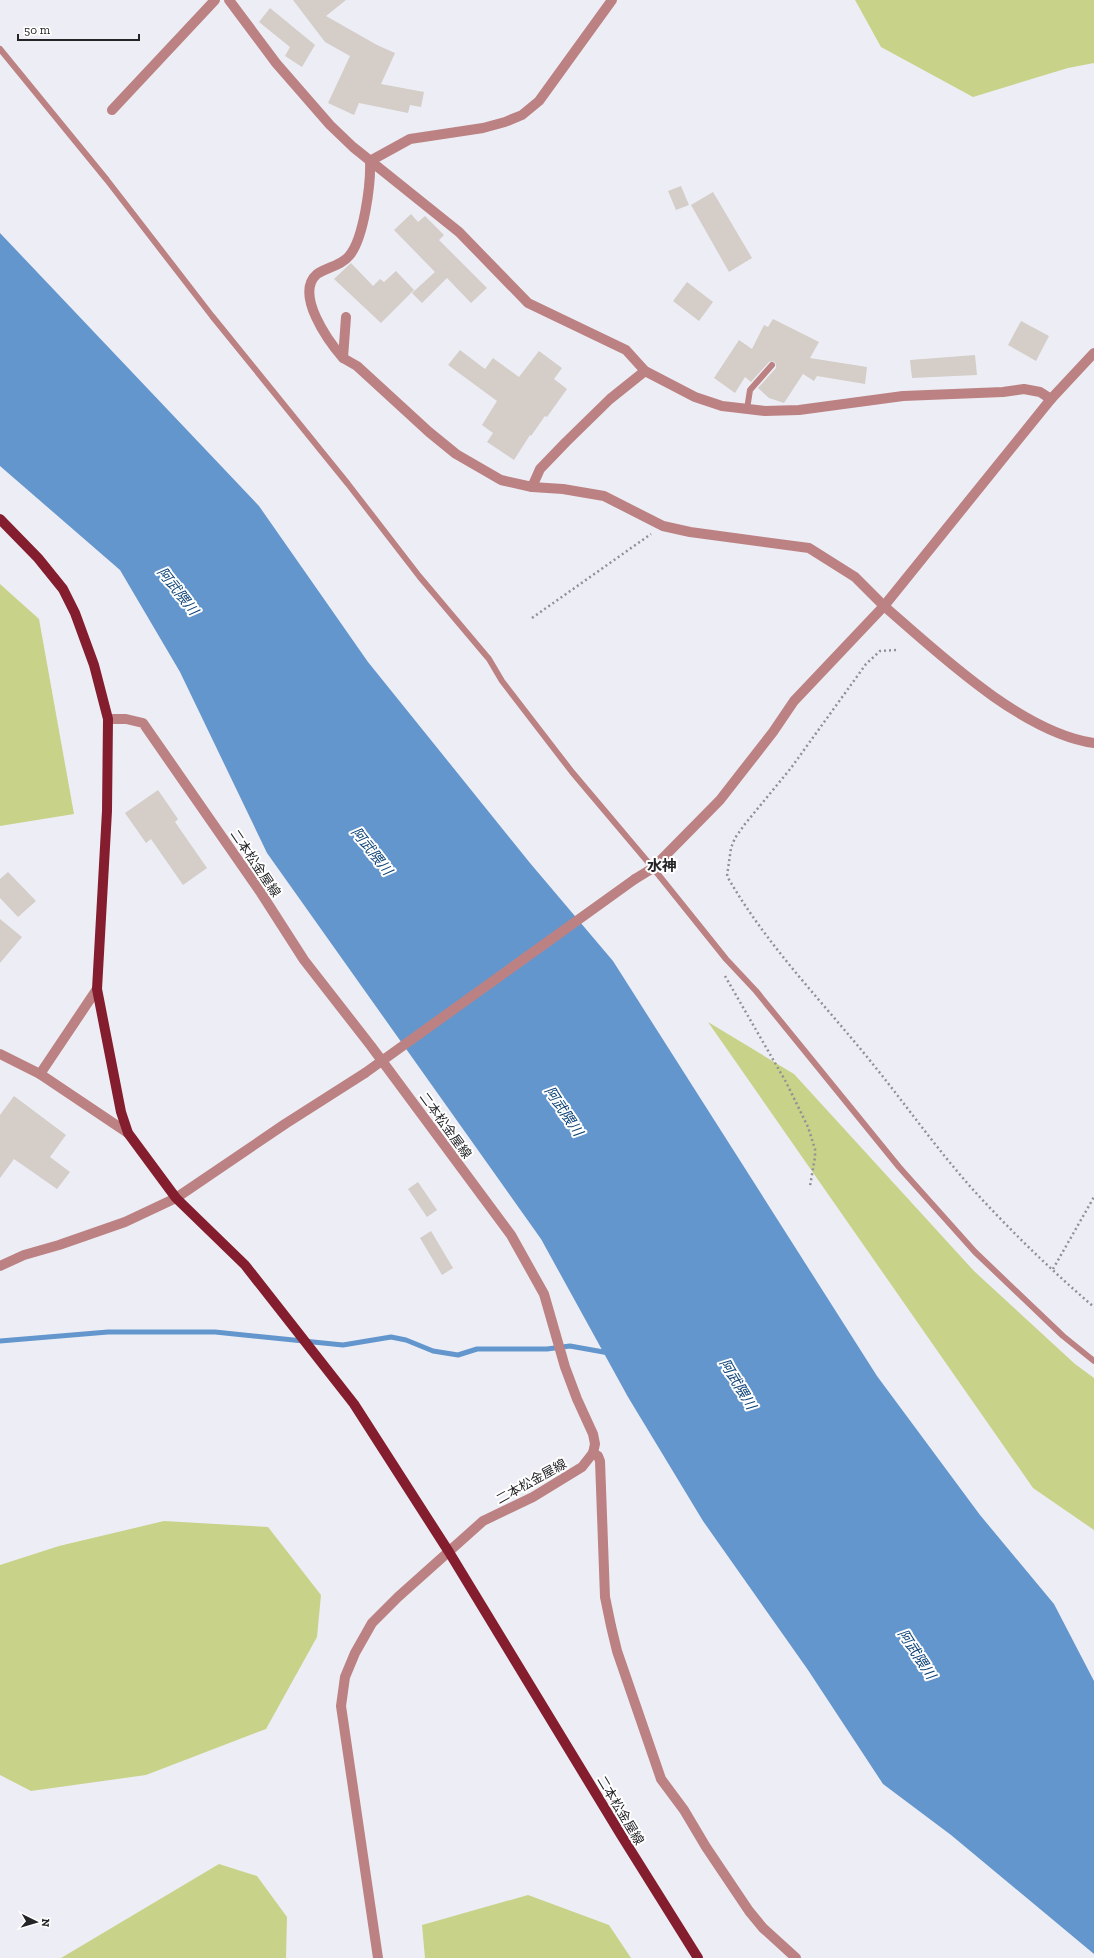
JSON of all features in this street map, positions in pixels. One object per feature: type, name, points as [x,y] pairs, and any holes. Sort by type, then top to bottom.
[{"type":"main road","name":"二本松金屋線","points":[[0,519],[38,558],[63,590],[75,612],[94,665],[108,720],[107,810],[97,989],[121,1112],[128,1133],[176,1198],[245,1265],[354,1404],[449,1552],[620,1834],[698,1958]]},
{"type":"street","points":[[112,110],[215,0]]},
{"type":"street","points":[[228,0],[276,63],[330,125],[370,161],[459,232],[528,303],[626,350],[645,371],[695,397],[722,406],[765,411],[799,410],[903,396],[1003,392],[1024,389],[1040,392],[1051,399]]},
{"type":"street","points":[[370,161],[410,139],[483,128],[505,122],[522,115],[539,101],[612,0]]},
{"type":"street","points":[[370,161],[371,178],[362,226],[355,247],[343,262],[318,274],[312,281],[309,293],[312,310],[322,330],[343,358],[357,366],[429,432],[456,454],[501,480],[532,487],[563,489],[604,496],[663,526],[718,536],[809,548],[855,577],[884,606],[966,675],[1005,703],[1045,728],[1094,743]]},
{"type":"street","points":[[343,358],[346,316]]},
{"type":"street","points":[[0,1266],[24,1255],[125,1222],[176,1198],[285,1124],[365,1073],[635,879],[653,868],[720,800],[773,732],[794,701],[884,606],[1051,399],[1094,353]]},
{"type":"street","points":[[532,487],[540,469],[566,442],[610,399],[645,371]]},
{"type":"street","name":"二本松金屋線","points":[[108,720],[126,719],[143,723],[261,893],[304,960],[371,1046],[511,1235],[544,1294],[565,1367],[577,1399],[593,1434],[595,1444],[593,1453],[588,1461],[569,1476],[533,1497],[483,1521],[449,1552]]},
{"type":"street","points":[[40,1074],[97,989]]},
{"type":"street","points":[[0,1054],[40,1074],[128,1133]]},
{"type":"street","points":[[593,1453],[598,1456],[600,1461],[605,1598],[617,1651],[661,1779],[684,1810],[706,1847],[749,1911],[763,1928],[796,1958]]},
{"type":"street","points":[[378,1958],[341,1706],[345,1677],[355,1653],[372,1623],[398,1597],[449,1552]]},
{"type":"lane","points":[[0,49],[107,180],[212,316],[348,484],[419,576],[489,659],[502,680],[572,772],[653,868],[726,959],[756,992],[899,1167],[975,1252],[1063,1336],[1094,1361]]},
{"type":"lane","points":[[747,409],[750,390],[772,365]]},
{"type":"path","points":[[532,618],[663,526]]},
{"type":"path","points":[[896,650],[880,651],[866,664],[791,768],[745,824],[731,848],[727,876],[748,910],[801,980],[864,1053],[976,1193],[1053,1270],[1094,1307]]},
{"type":"path","points":[[726,959],[722,965],[722,970],[786,1082],[808,1127],[815,1148],[810,1186]]},
{"type":"path","points":[[1053,1270],[1094,1197]]},
{"type":"green space","points":[[855,0],[1094,0],[1094,63],[1068,68],[973,97],[881,47]]},
{"type":"green space","points":[[0,584],[39,619],[74,814],[0,826]]},
{"type":"green space","points":[[708,1022],[794,1074],[974,1271],[1075,1364],[1094,1378],[1094,1530],[1033,1488]]},
{"type":"green space","points":[[164,1521],[268,1527],[321,1595],[317,1637],[266,1729],[146,1775],[31,1791],[0,1775],[0,1565],[59,1546]]},
{"type":"green space","points":[[219,1864],[257,1876],[287,1917],[286,1958],[61,1958]]},
{"type":"green space","points":[[528,1895],[609,1925],[631,1958],[425,1958],[422,1925]]},
{"type":"water","name":"阿武隈川","points":[[0,233],[259,506],[368,662],[530,863],[613,961],[877,1376],[980,1515],[1054,1604],[1094,1681],[1094,1954],[951,1835],[883,1784],[808,1670],[703,1521],[628,1397],[541,1239],[267,853],[180,672],[120,570],[0,466]]},
{"type":"building","points":[[293,0],[346,0],[326,16],[377,45],[395,53],[381,84],[424,92],[421,107],[410,105],[408,113],[359,103],[354,115],[328,103],[350,56],[325,42]]},
{"type":"building","points":[[270,8],[315,45],[302,67],[285,56],[290,47],[259,22]]},
{"type":"building","points":[[681,186],[689,205],[676,210],[668,191]]},
{"type":"building","points":[[713,192],[752,258],[729,272],[691,205]]},
{"type":"building","points":[[411,214],[418,222],[425,216],[444,235],[439,240],[487,288],[471,303],[447,278],[422,303],[412,293],[435,272],[394,230]]},
{"type":"building","points":[[351,263],[373,286],[380,279],[384,282],[396,271],[414,290],[381,323],[334,279]]},
{"type":"building","points":[[687,282],[713,302],[699,321],[673,301]]},
{"type":"building","points":[[773,319],[819,342],[810,358],[867,367],[865,384],[817,376],[814,381],[803,374],[784,403],[769,398],[758,388],[776,368],[776,364],[773,361],[769,362],[751,382],[745,377],[735,393],[714,378],[739,340],[752,349],[764,325],[768,327]]},
{"type":"building","points":[[1021,321],[1049,336],[1036,361],[1008,345]]},
{"type":"building","points":[[460,350],[485,369],[493,358],[519,377],[539,351],[562,368],[554,379],[567,389],[547,417],[545,416],[531,436],[530,435],[514,460],[487,442],[493,433],[482,425],[497,401],[448,365]]},
{"type":"building","points":[[975,355],[977,375],[912,378],[910,360]]},
{"type":"building","points":[[158,790],[178,819],[175,822],[207,868],[183,885],[151,839],[146,843],[125,813]]},
{"type":"building","points":[[8,872],[36,901],[18,917],[0,898],[0,879]]},
{"type":"building","points":[[0,919],[22,937],[0,963]]},
{"type":"building","points":[[14,1096],[66,1135],[50,1157],[70,1172],[57,1189],[14,1159],[0,1178],[0,1115]]},
{"type":"building","points":[[418,1182],[437,1210],[427,1217],[408,1189]]},
{"type":"building","points":[[431,1231],[453,1268],[442,1275],[420,1238]]},
{"type":"waterway","points":[[0,1341],[108,1332],[215,1332],[343,1345],[391,1337],[406,1340],[433,1351],[458,1355],[477,1349],[547,1349],[570,1346],[609,1353]]},
{"type":"district","name":"水神","points":[[662,866]]}]
